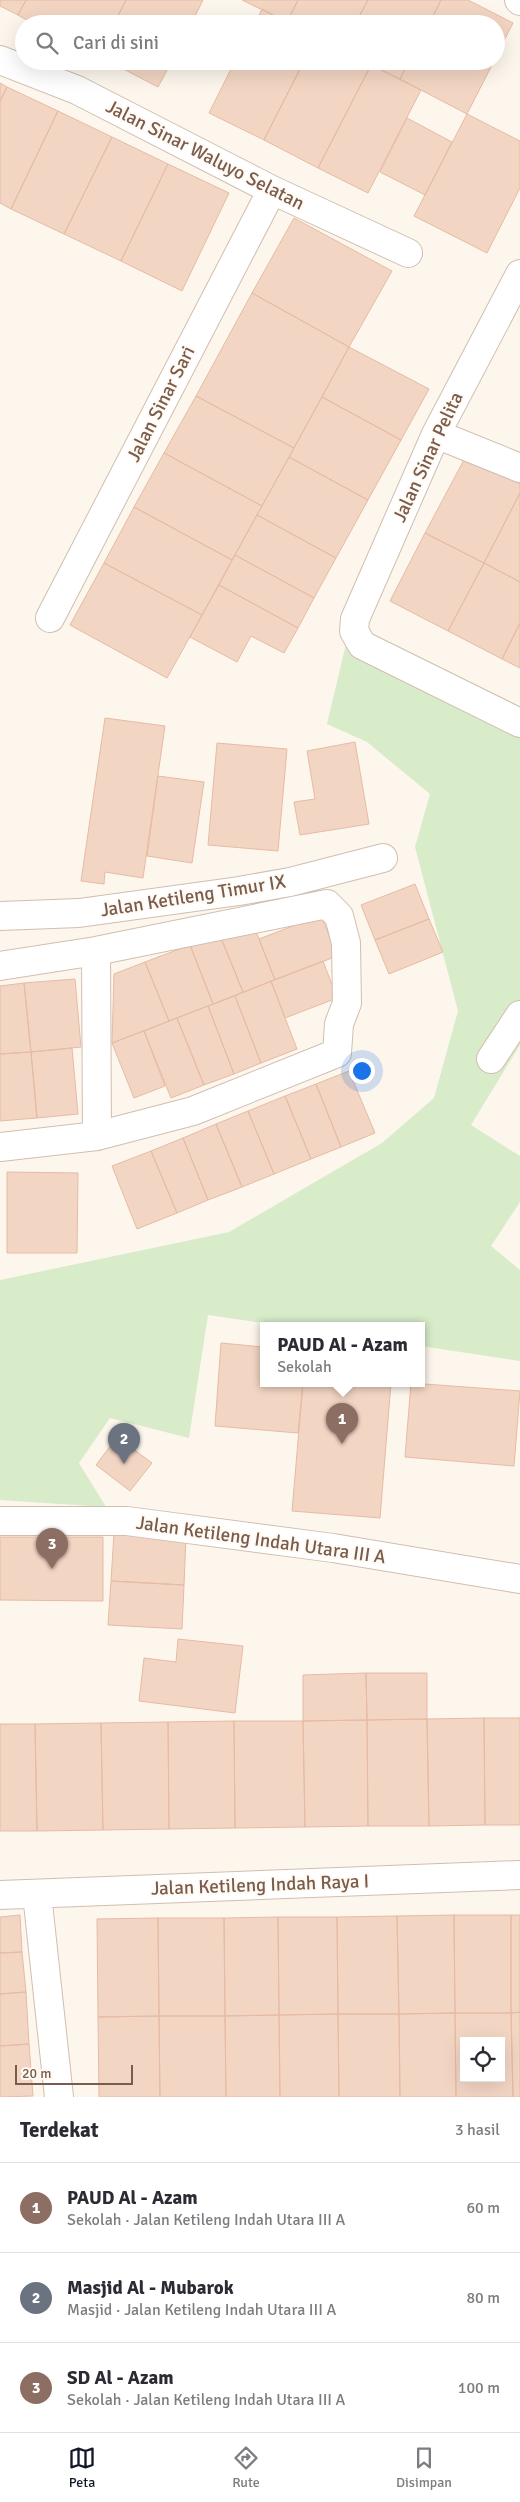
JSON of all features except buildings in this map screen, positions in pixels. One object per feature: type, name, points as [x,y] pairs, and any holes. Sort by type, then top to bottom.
[{"type":"street","name":"Jalan Sinar Waluyo Selatan","points":[[0,60],[15,66]]},
{"type":"street","name":"Jalan Sinar Waluyo Selatan","points":[[26,70],[77,90],[272,190],[408,253]]},
{"type":"street","name":"Jalan Sinar Sari","points":[[50,618],[272,190]]},
{"type":"street","name":"Jalan Sinar Pelita","points":[[520,274],[436,434],[355,619],[354,631],[362,645],[520,723]]},
{"type":"street","points":[[436,434],[520,468]]},
{"type":"street","name":"Jalan Ketileng Timur IX","points":[[0,916],[79,913],[239,891],[290,882],[382,858]]},
{"type":"street","points":[[0,966],[96,951],[328,904],[339,916],[346,942],[347,986],[347,1003],[339,1024],[336,1054],[193,1111],[98,1136],[0,1147]]},
{"type":"street","points":[[96,951],[98,1136]]},
{"type":"street","points":[[491,1059],[520,1016]]},
{"type":"street","name":"Jalan Ketileng Indah Utara III A","points":[[0,1521],[127,1521],[333,1548],[520,1579]]},
{"type":"street","name":"Jalan Ketileng Indah Raya I","points":[[0,1895],[520,1875]]},
{"type":"street","points":[[37,1894],[59,2097]]},
{"type":"green space","points":[[346,644],[520,734],[520,1045],[471,1125],[520,1156],[520,1202],[491,1246],[520,1270],[520,1361],[425,1347],[425,1322],[260,1323],[208,1315],[189,1438],[110,1418],[79,1463],[106,1507],[0,1500],[0,1280],[229,1232],[382,1143],[434,1098],[458,1011],[415,847],[430,794],[367,742],[327,724]]},
{"type":"place","name":"PAUD Al - Azam","points":[[342,1444]]},
{"type":"place","name":"Masjid Al - Mubarok","points":[[124,1464]]},
{"type":"place","name":"SD Al - Azam","points":[[52,1569]]}]
